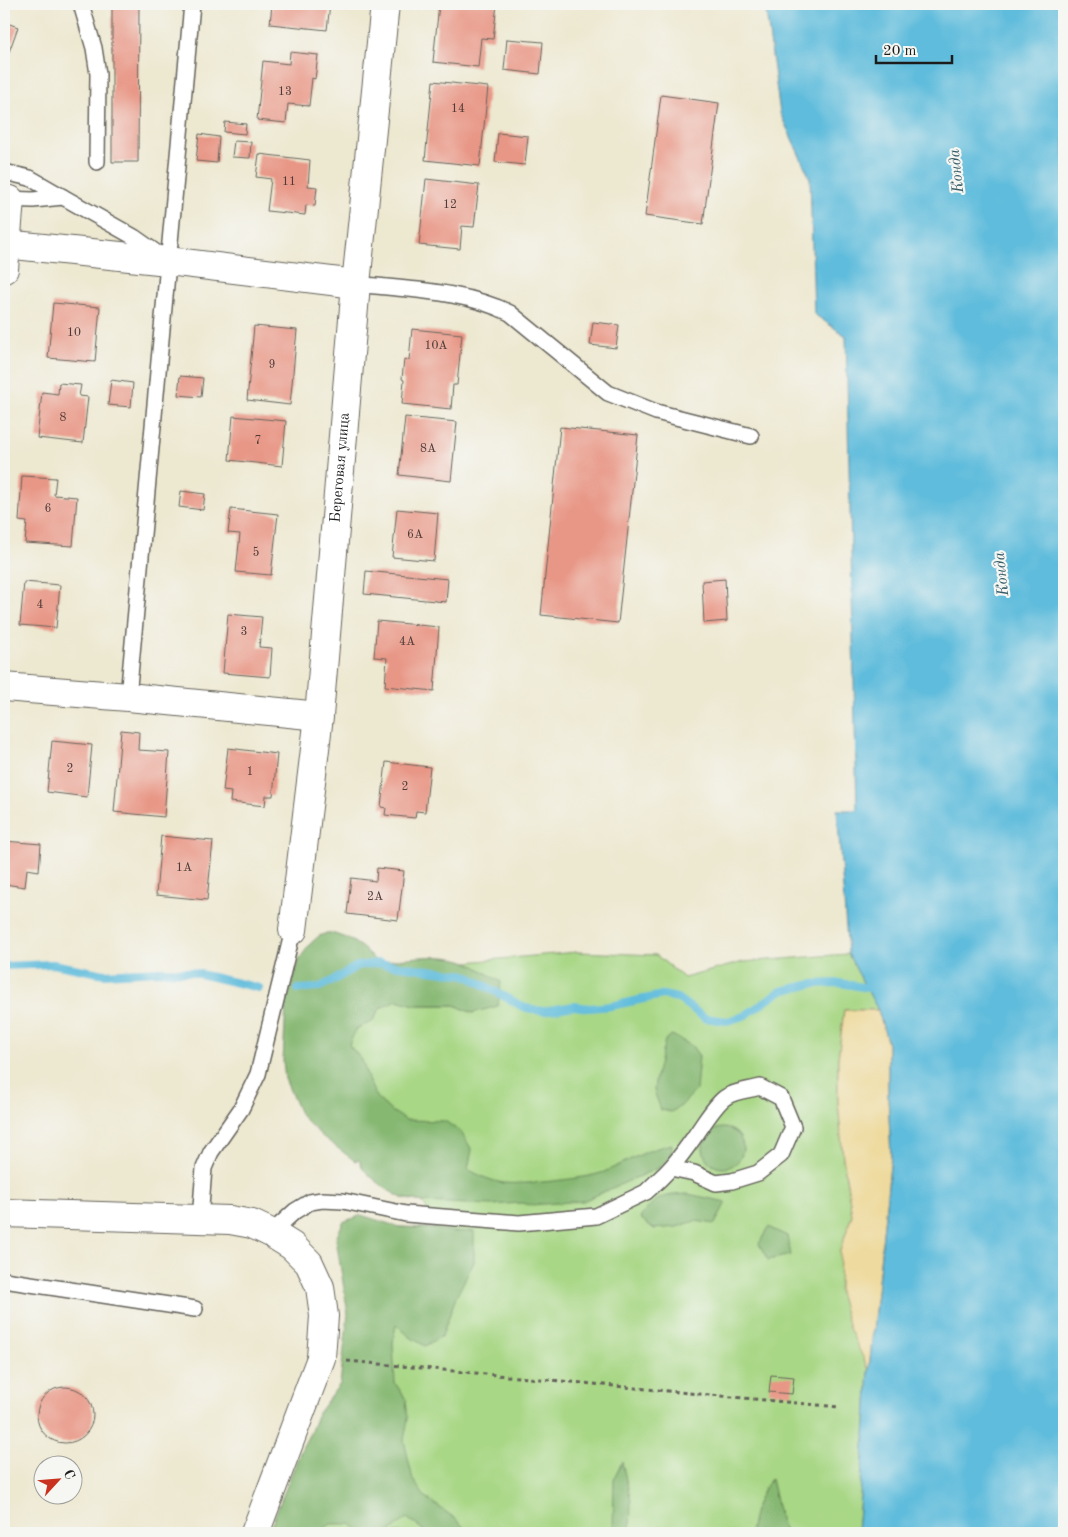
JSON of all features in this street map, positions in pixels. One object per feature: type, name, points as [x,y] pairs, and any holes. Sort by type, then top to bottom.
[{"type":"street","name":"Береговая улица","points":[[293,930],[318,716],[356,284],[384,4]]},
{"type":"street","points":[[7,199],[4,257],[168,261],[356,284]]},
{"type":"street","points":[[4,687],[128,696],[318,716]]},
{"type":"street","points":[[4,1213],[230,1220],[252,1224],[271,1233],[292,1246],[309,1263],[320,1287],[324,1316],[321,1358],[255,1533]]},
{"type":"lane","points":[[81,4],[94,48],[98,74],[97,162]]},
{"type":"lane","points":[[128,696],[192,4]]},
{"type":"lane","points":[[4,172],[30,178],[134,237],[168,261]]},
{"type":"lane","points":[[7,199],[63,197]]},
{"type":"lane","points":[[356,284],[462,296],[491,303],[510,312],[608,393],[656,412],[751,436]]},
{"type":"lane","points":[[200,1220],[204,1168],[210,1152],[241,1109],[258,1074],[293,930]]},
{"type":"lane","points":[[271,1233],[295,1211],[310,1202],[322,1200],[343,1201],[406,1214],[519,1223],[596,1216],[646,1192],[671,1168],[726,1096],[760,1087],[781,1098],[793,1127],[781,1155],[758,1173],[732,1181],[716,1183],[694,1173],[671,1168]]},
{"type":"lane","points":[[4,1280],[195,1308]]},
{"type":"path","points":[[321,1358],[839,1407]]},
{"type":"green space","points":[[327,933],[341,936],[355,943],[377,963],[410,958],[447,957],[476,966],[501,982],[498,1006],[472,1013],[455,1005],[415,1005],[397,1000],[380,1008],[372,1022],[356,1029],[349,1045],[362,1060],[376,1097],[390,1110],[406,1120],[445,1121],[461,1132],[472,1150],[468,1169],[499,1182],[525,1183],[595,1175],[646,1152],[672,1144],[669,1158],[658,1168],[583,1201],[531,1205],[521,1203],[492,1205],[423,1202],[402,1198],[385,1188],[363,1169],[359,1160],[355,1161],[323,1137],[301,1116],[285,1079],[283,1062],[286,1004],[300,958],[311,943],[319,936]]},
{"type":"green space","points":[[577,952],[656,955],[684,978],[743,962],[848,954],[878,1010],[844,1010],[838,1059],[838,1101],[843,1158],[852,1215],[840,1251],[850,1328],[869,1370],[857,1533],[318,1533],[325,1477],[399,1227],[435,1228],[423,1202],[402,1198],[385,1188],[363,1169],[346,1115],[349,1045],[355,1029],[372,1022],[380,1008],[397,1000],[415,1005],[455,1005],[472,1013],[501,982],[467,962]]},
{"type":"green space","points":[[672,1035],[692,1046],[699,1056],[696,1090],[681,1106],[671,1112],[661,1110],[654,1091],[665,1040]]},
{"type":"green space","points":[[727,1128],[734,1131],[740,1137],[743,1148],[742,1156],[734,1165],[727,1168],[719,1168],[712,1165],[704,1156],[703,1144],[706,1137],[715,1129]]},
{"type":"green space","points":[[688,1194],[726,1202],[715,1224],[695,1221],[677,1227],[654,1229],[640,1218],[660,1198]]},
{"type":"green space","points":[[361,1215],[399,1227],[454,1232],[474,1231],[474,1262],[456,1297],[442,1336],[425,1346],[410,1337],[396,1324],[393,1343],[395,1383],[406,1399],[408,1419],[404,1440],[413,1480],[425,1497],[456,1519],[469,1533],[427,1533],[407,1518],[389,1533],[363,1533],[351,1524],[331,1524],[317,1533],[268,1533],[318,1413],[340,1384],[348,1314],[336,1239],[343,1222]]},
{"type":"green space","points":[[768,1227],[787,1236],[791,1255],[768,1260],[759,1244]]},
{"type":"green space","points":[[622,1462],[631,1501],[630,1533],[613,1533],[614,1479]]},
{"type":"green space","points":[[771,1479],[780,1519],[786,1533],[750,1533],[762,1492]]},
{"type":"sand","points":[[844,1010],[878,1010],[888,1044],[891,1156],[869,1370],[849,1328],[839,1292],[840,1251],[852,1215],[843,1158],[838,1101],[838,1059]]},
{"type":"water","name":"Конда","points":[[765,4],[1064,4],[1064,1533],[857,1533],[869,1370],[891,1156],[888,1044],[878,1010],[848,954],[837,810],[857,810],[846,336],[814,314],[810,178],[780,113]]},
{"type":"building","points":[[112,4],[139,4],[138,162],[112,162]]},
{"type":"building","points":[[272,4],[330,4],[327,30],[270,24]]},
{"type":"building","points":[[439,4],[497,4],[493,39],[481,38],[478,67],[433,62]]},
{"type":"building","points":[[4,22],[18,27],[9,52],[4,50]]},
{"type":"building","points":[[507,39],[543,42],[540,74],[504,70]]},
{"type":"building","points":[[290,52],[318,55],[315,79],[312,78],[309,106],[288,104],[286,123],[257,120],[263,61],[289,64]]},
{"type":"building","points":[[433,81],[488,87],[480,166],[425,160]]},
{"type":"building","points":[[661,95],[719,103],[703,224],[645,216]]},
{"type":"building","points":[[225,122],[246,124],[245,134],[224,132]]},
{"type":"building","points":[[498,133],[528,136],[525,165],[495,162]]},
{"type":"building","points":[[199,134],[219,137],[217,163],[196,161]]},
{"type":"building","points":[[234,141],[251,142],[250,158],[232,157]]},
{"type":"building","points":[[259,154],[310,160],[308,186],[317,187],[315,206],[306,205],[305,215],[267,211],[271,179],[256,177]]},
{"type":"building","points":[[426,179],[479,185],[474,227],[462,226],[460,249],[419,245]]},
{"type":"building","points":[[53,303],[100,307],[95,362],[48,358]]},
{"type":"building","points":[[593,322],[619,325],[616,348],[590,345]]},
{"type":"building","points":[[254,326],[297,330],[290,405],[247,400]]},
{"type":"building","points":[[412,329],[462,334],[457,385],[453,385],[451,409],[402,404],[404,359],[409,360]]},
{"type":"building","points":[[180,376],[203,378],[201,397],[178,395]]},
{"type":"building","points":[[111,380],[133,383],[131,407],[108,405]]},
{"type":"building","points":[[59,383],[81,385],[79,396],[88,397],[83,443],[37,438],[42,392],[58,394]]},
{"type":"building","points":[[233,416],[286,421],[282,466],[229,460]]},
{"type":"building","points":[[405,417],[457,422],[451,481],[399,475]]},
{"type":"building","points":[[560,427],[638,435],[618,623],[541,615]]},
{"type":"building","points":[[22,476],[56,478],[54,495],[77,497],[73,546],[25,543],[27,522],[19,521]]},
{"type":"building","points":[[181,491],[205,494],[203,510],[179,507]]},
{"type":"building","points":[[231,509],[278,514],[271,575],[236,572],[240,534],[228,533]]},
{"type":"building","points":[[397,509],[438,513],[434,561],[392,557]]},
{"type":"building","points":[[366,571],[448,579],[446,602],[364,594]]},
{"type":"building","points":[[725,579],[727,621],[704,623],[702,581]]},
{"type":"building","points":[[24,582],[60,585],[56,628],[20,625]]},
{"type":"building","points":[[228,614],[262,617],[259,647],[272,648],[270,677],[223,673]]},
{"type":"building","points":[[377,621],[439,627],[434,691],[385,686],[387,658],[374,657]]},
{"type":"building","points":[[121,730],[139,732],[138,750],[169,752],[164,817],[114,812]]},
{"type":"building","points":[[52,741],[92,745],[87,797],[47,792]]},
{"type":"building","points":[[228,748],[277,754],[273,796],[266,796],[265,806],[230,802],[231,792],[223,791]]},
{"type":"building","points":[[386,762],[430,767],[425,812],[416,811],[415,818],[385,815],[386,808],[381,807]]},
{"type":"building","points":[[161,836],[213,841],[207,900],[156,895]]},
{"type":"building","points":[[4,841],[41,844],[39,871],[27,869],[25,887],[4,884]]},
{"type":"building","points":[[377,868],[404,871],[398,920],[347,914],[351,878],[376,881]]},
{"type":"building","points":[[771,1375],[794,1377],[792,1394],[769,1392]]},
{"type":"building","points":[[65,1387],[76,1389],[85,1395],[91,1404],[93,1415],[91,1426],[85,1435],[76,1441],[65,1443],[54,1441],[45,1435],[39,1426],[37,1415],[39,1404],[45,1395],[54,1389]]},
{"type":"waterway","points":[[298,989],[318,988],[357,966],[377,963],[466,975],[523,1007],[534,1010],[544,1011],[574,1006],[590,1008],[611,1006],[663,995],[677,998],[705,1018],[727,1021],[744,1016],[781,991],[812,984],[840,983],[874,989]]},
{"type":"waterway","points":[[4,966],[53,964],[104,974],[159,971],[191,972],[259,988]]}]
